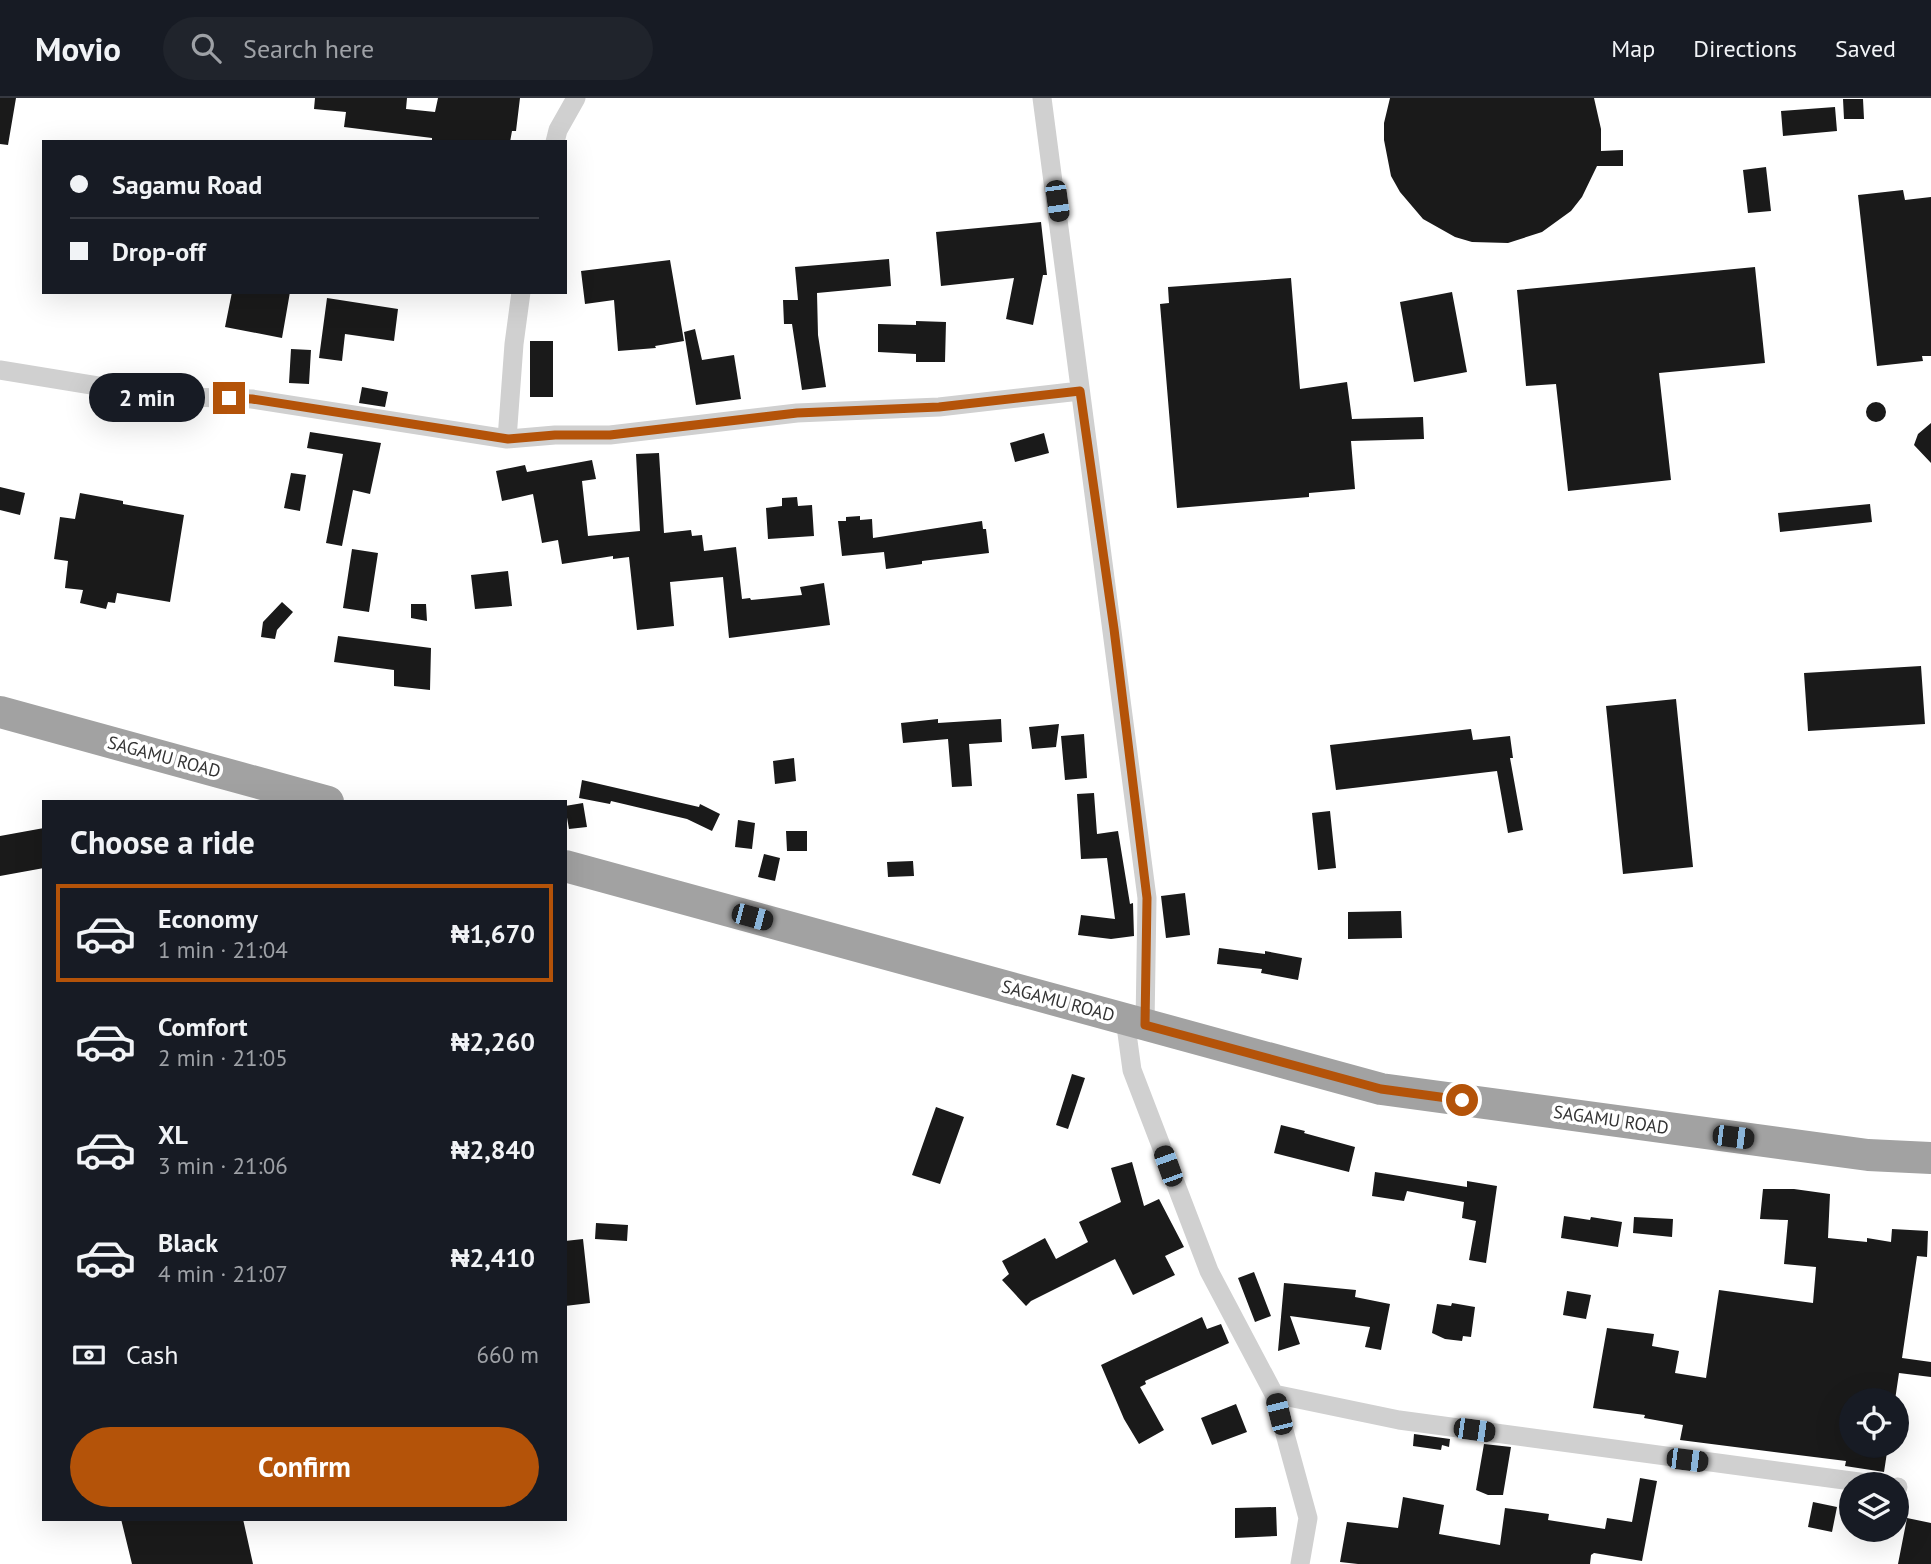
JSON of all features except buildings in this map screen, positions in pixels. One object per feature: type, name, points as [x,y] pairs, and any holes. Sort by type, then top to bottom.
[{"type":"highway","name":"SAGAMU ROAD","points":[[0,712],[321,800]]},
{"type":"highway","name":"SAGAMU ROAD","points":[[567,867],[1381,1089],[1868,1155],[1931,1158]]},
{"type":"street","points":[[556,140],[558,130],[576,98]]},
{"type":"street","points":[[1042,98],[1114,629],[1147,898],[1132,1070],[1209,1271],[1274,1394],[1308,1518],[1300,1564]]},
{"type":"street","points":[[508,439],[514,344],[521,294]]},
{"type":"street","points":[[0,370],[159,396],[252,399],[508,439],[555,435],[610,435],[797,413],[939,407],[1080,391]]},
{"type":"street","points":[[1274,1394],[1399,1420],[1839,1479]]},
{"type":"route","points":[[229,398],[342,412],[508,439],[555,435],[610,435],[797,413],[939,407],[1080,391],[1114,629],[1147,898],[1145,1025],[1381,1089],[1462,1100]]}]
